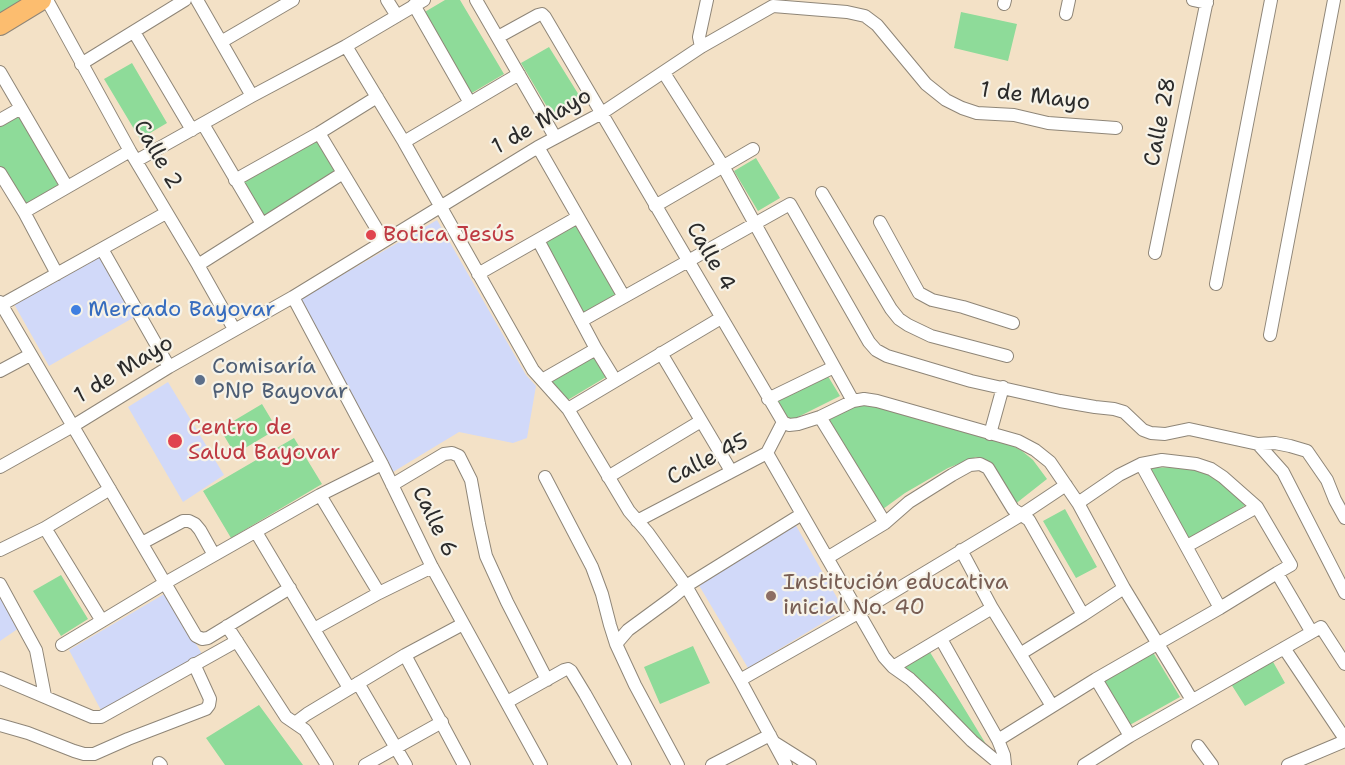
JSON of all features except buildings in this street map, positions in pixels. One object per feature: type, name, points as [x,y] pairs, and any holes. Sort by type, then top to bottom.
[{"type":"main road","points":[[0,25],[41,0]]},
{"type":"street","name":"Calle 2","points":[[47,0],[133,156],[234,329]]},
{"type":"street","points":[[81,64],[185,0]]},
{"type":"street","points":[[197,0],[252,96]]},
{"type":"street","points":[[220,42],[276,4],[293,0]]},
{"type":"street","points":[[387,0],[397,16]]},
{"type":"street","points":[[476,0],[555,137]]},
{"type":"street","points":[[701,47],[699,37],[706,0]]},
{"type":"street","points":[[1066,14],[1069,0]]},
{"type":"street","points":[[1193,0],[1207,1]]},
{"type":"street","points":[[1216,284],[1271,0]]},
{"type":"street","points":[[1270,334],[1334,0]]},
{"type":"street","name":"Calle 28","points":[[1155,253],[1207,1]]},
{"type":"street","points":[[24,212],[67,188],[198,127],[419,3],[470,102]]},
{"type":"street","name":"1 de Mayo","points":[[0,467],[234,329],[293,297],[538,147],[602,112],[773,3],[865,16],[877,25],[927,84],[946,100],[962,108],[977,113],[1014,116],[1048,123],[1116,128]]},
{"type":"street","name":"Calle 4","points":[[498,37],[538,15],[545,17],[783,422]]},
{"type":"street","points":[[134,32],[236,180],[262,224]]},
{"type":"street","points":[[346,46],[404,142],[533,370],[568,409],[630,512],[686,586],[786,765]]},
{"type":"street","points":[[0,72],[67,188]]},
{"type":"street","points":[[664,73],[723,166],[853,401]]},
{"type":"street","points":[[404,142],[519,74]]},
{"type":"street","points":[[236,180],[377,97]]},
{"type":"street","points":[[0,120],[21,108]]},
{"type":"street","points":[[319,133],[384,241]]},
{"type":"street","points":[[538,147],[624,297]]},
{"type":"street","points":[[655,206],[753,149]]},
{"type":"street","points":[[0,173],[57,274]]},
{"type":"street","points":[[198,265],[343,173]]},
{"type":"street","points":[[822,193],[899,319],[931,336],[1007,356]]},
{"type":"street","points":[[581,321],[790,204],[868,342],[876,351],[971,381],[1060,401],[1114,409],[1124,412],[1143,430],[1151,433],[1165,434],[1189,429],[1258,444],[1275,443],[1307,451],[1322,471],[1345,518]]},
{"type":"street","points":[[166,213],[1,304],[196,636],[202,639],[208,638],[290,588]]},
{"type":"street","points":[[478,274],[578,217]]},
{"type":"street","points":[[880,222],[919,293],[932,300],[1013,323]]},
{"type":"street","points":[[538,240],[615,380]]},
{"type":"street","points":[[102,249],[169,367]]},
{"type":"street","name":"Calle 6","points":[[293,297],[382,464],[432,567],[541,765]]},
{"type":"street","points":[[568,409],[721,318]]},
{"type":"street","points":[[542,380],[596,349]]},
{"type":"street","points":[[661,353],[731,471]]},
{"type":"street","points":[[0,371],[30,355]]},
{"type":"street","points":[[768,399],[834,367]]},
{"type":"street","points":[[990,434],[1003,387]]},
{"type":"street","points":[[783,422],[789,425],[798,424],[820,417],[853,401],[877,400],[1018,441],[1035,450],[1050,462],[1066,485],[1124,588],[1192,700]]},
{"type":"street","points":[[820,417],[885,523]]},
{"type":"street","points":[[608,477],[701,421]]},
{"type":"street","name":"Calle 45","points":[[637,521],[767,453],[783,422]]},
{"type":"street","points":[[1258,444],[1283,472],[1345,593]]},
{"type":"street","points":[[392,485],[444,454],[452,453],[459,456],[471,480],[486,556],[547,680]]},
{"type":"street","points":[[767,453],[884,657],[930,698],[972,741],[1003,765]]},
{"type":"street","points":[[998,740],[1291,565],[1257,507],[1223,477],[1211,469],[1196,464],[1162,460],[1141,464],[1119,475],[1077,503]]},
{"type":"street","points":[[62,645],[165,583],[320,495],[382,464]]},
{"type":"street","points":[[827,558],[885,523],[909,502],[952,475],[970,465],[980,464],[987,468],[1013,509],[1029,520],[1083,615]]},
{"type":"street","points":[[1141,464],[1220,608]]},
{"type":"street","points":[[545,477],[592,567],[616,644],[678,765]]},
{"type":"street","points":[[740,680],[858,613],[1021,515],[1066,485]]},
{"type":"street","points":[[0,550],[45,528],[110,489]]},
{"type":"street","points":[[320,495],[379,592]]},
{"type":"street","points":[[1187,546],[1257,507]]},
{"type":"street","points":[[616,644],[628,630],[686,586],[802,514]]},
{"type":"street","points":[[142,543],[183,521],[189,521],[200,530],[214,555]]},
{"type":"street","points":[[45,528],[102,621]]},
{"type":"street","points":[[256,532],[314,629],[396,747],[406,765]]},
{"type":"street","points":[[961,550],[992,608],[1052,706]]},
{"type":"street","points":[[314,629],[379,592],[432,567]]},
{"type":"street","points":[[1277,573],[1311,631]]},
{"type":"street","points":[[0,584],[36,650],[45,696]]},
{"type":"street","points":[[1020,654],[1124,588]]},
{"type":"street","points":[[893,667],[992,608]]},
{"type":"street","points":[[295,723],[354,685],[463,624]]},
{"type":"street","points":[[227,626],[286,717],[305,730],[327,765]]},
{"type":"street","points":[[1084,765],[1130,736],[1321,627],[1345,664]]},
{"type":"street","points":[[941,639],[998,740],[1004,755],[1003,765]]},
{"type":"street","points":[[0,678],[92,717],[101,717],[237,641]]},
{"type":"street","points":[[1284,648],[1345,740],[1288,765]]},
{"type":"street","points":[[405,655],[465,765]]},
{"type":"street","points":[[0,724],[74,751],[94,754],[206,709],[210,699],[194,664]]},
{"type":"street","points":[[507,702],[568,669],[585,694],[625,765]]},
{"type":"street","points":[[1096,680],[1130,736]]},
{"type":"street","points":[[365,765],[442,722]]},
{"type":"street","points":[[712,765],[772,739]]},
{"type":"street","points":[[772,739],[810,765]]},
{"type":"street","points":[[1198,746],[1212,765]]},
{"type":"shaded area","points":[[437,220],[526,375],[536,386],[527,438],[513,443],[459,432],[393,472],[299,300]]},
{"type":"shaded area","name":"Mercado Bayovar","points":[[104,255],[138,315],[49,366],[14,304]]},
{"type":"shaded area","name":"Centro de Salud Bayovar","points":[[168,382],[224,475],[183,502],[128,407]]},
{"type":"shaded area","name":"Institución educativa inicial No. 40","points":[[794,522],[844,610],[748,668],[697,582]]},
{"type":"shaded area","points":[[166,593],[202,654],[103,714],[69,650]]},
{"type":"shaded area","points":[[0,595],[19,628],[0,641]]},
{"type":"green space","points":[[0,0],[25,0],[0,15]]},
{"type":"green space","points":[[445,0],[460,0],[504,74],[470,94],[423,13]]},
{"type":"green space","points":[[961,12],[1017,24],[1008,61],[954,48]]},
{"type":"green space","points":[[549,47],[582,100],[553,117],[521,63]]},
{"type":"green space","points":[[132,63],[167,123],[140,139],[104,79]]},
{"type":"green space","points":[[19,110],[62,186],[25,208],[0,167],[0,121]]},
{"type":"green space","points":[[319,139],[338,172],[264,217],[242,181]]},
{"type":"green space","points":[[756,158],[780,198],[758,211],[734,171]]},
{"type":"green space","points":[[577,222],[619,296],[583,317],[542,243]]},
{"type":"green space","points":[[596,352],[606,377],[566,401],[550,380]]},
{"type":"green space","points":[[826,373],[840,396],[792,420],[783,417],[773,399]]},
{"type":"green space","points":[[861,403],[1009,444],[1033,460],[1047,479],[1014,505],[986,460],[976,457],[948,468],[883,509],[828,419]]},
{"type":"green space","points":[[262,404],[277,429],[235,454],[220,429]]},
{"type":"green space","points":[[294,438],[322,484],[231,538],[203,491]]},
{"type":"green space","points":[[1145,468],[1201,469],[1216,476],[1250,502],[1188,544]]},
{"type":"green space","points":[[1065,509],[1097,567],[1076,578],[1043,521]]},
{"type":"green space","points":[[61,575],[88,619],[61,636],[33,591]]},
{"type":"green space","points":[[925,644],[992,754],[891,664]]},
{"type":"green space","points":[[693,646],[710,683],[660,704],[644,667]]},
{"type":"green space","points":[[1151,649],[1180,697],[1128,726],[1100,680]]},
{"type":"green space","points":[[1272,660],[1285,683],[1245,706],[1231,684]]},
{"type":"green space","points":[[259,705],[303,765],[225,765],[206,738]]},
{"type":"place","name":"Botica Jesús","points":[[371,235]]},
{"type":"place","name":"Mercado Bayovar","points":[[76,310]]},
{"type":"place","name":"Comisaría PNP Bayovar","points":[[200,380]]},
{"type":"place","name":"Centro de Salud Bayovar","points":[[175,441]]},
{"type":"place","name":"Institución educativa inicial No. 40","points":[[771,596]]}]
